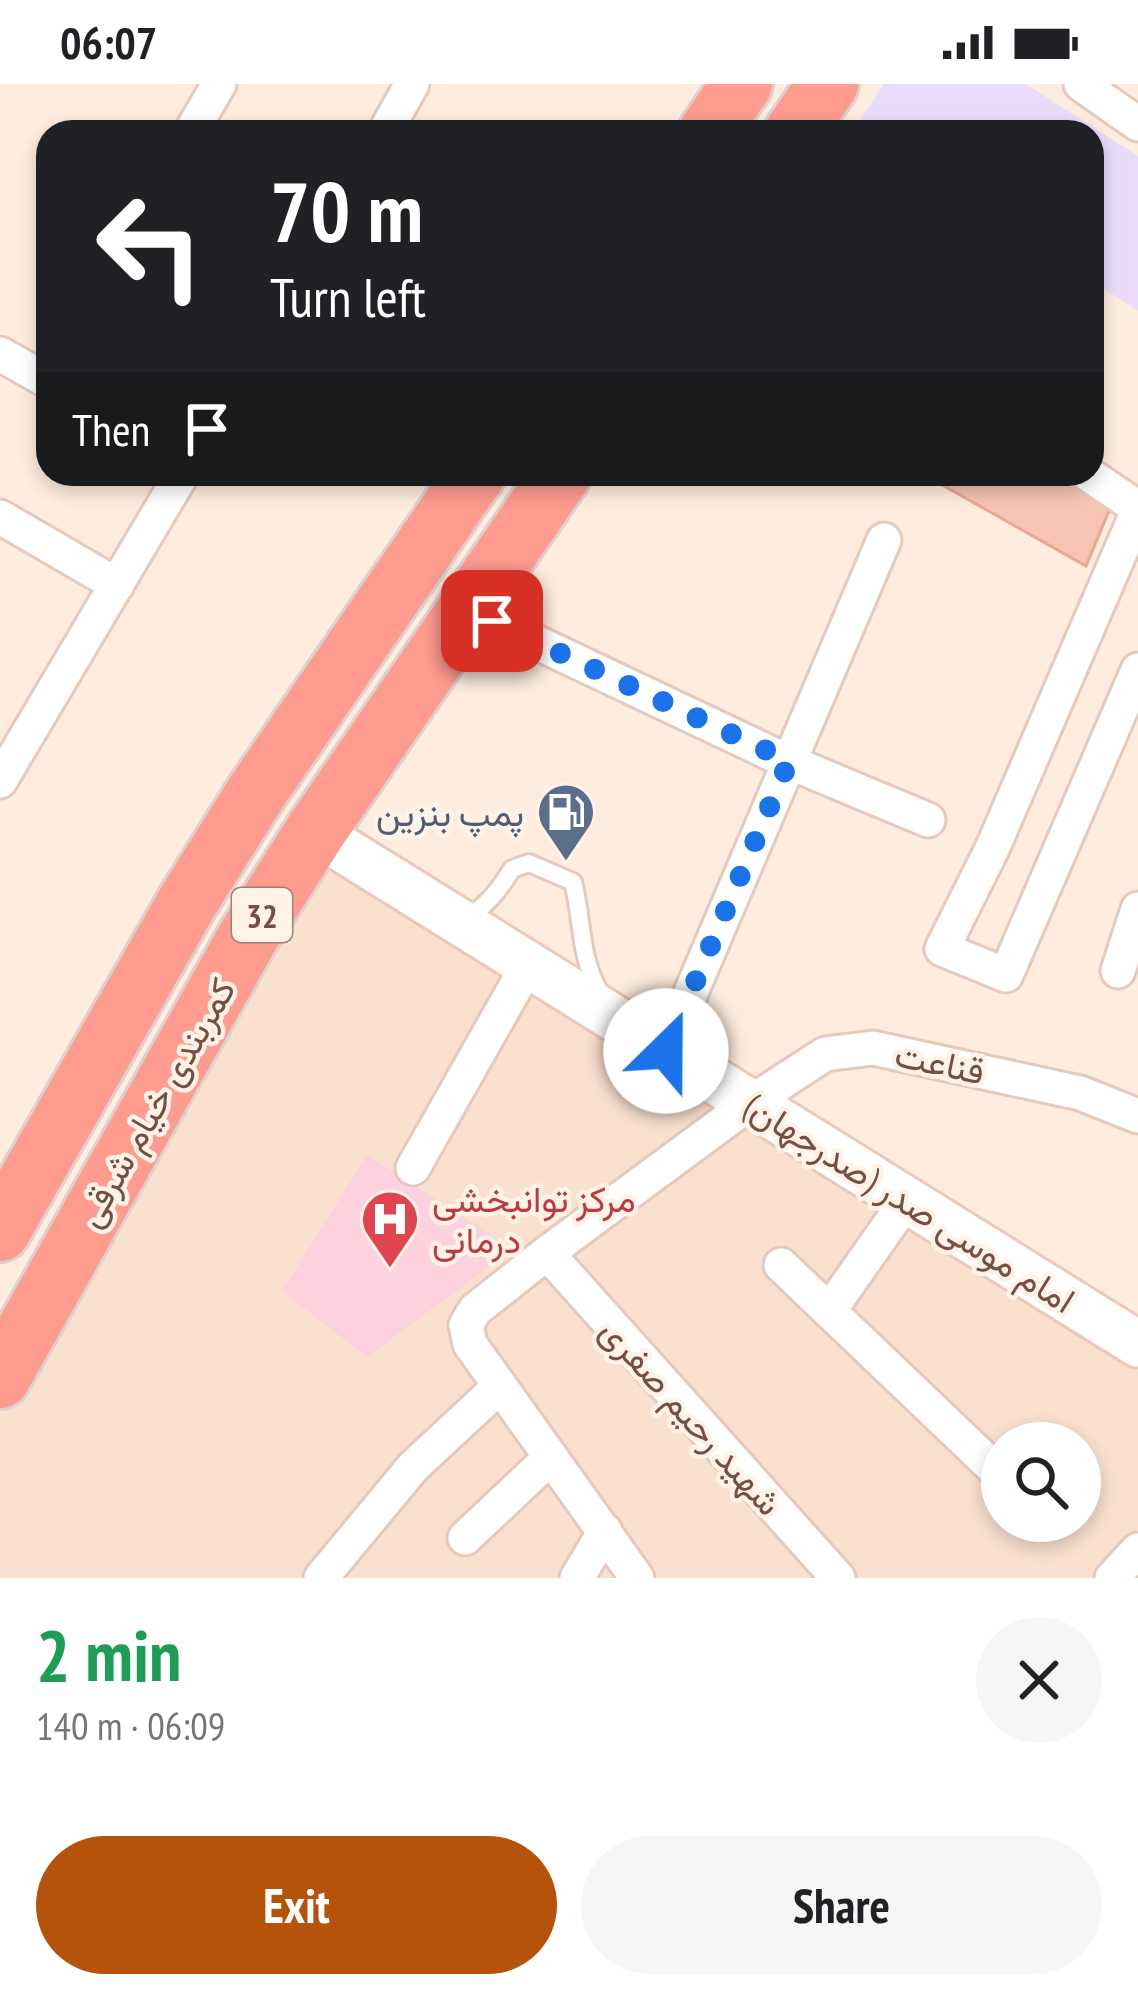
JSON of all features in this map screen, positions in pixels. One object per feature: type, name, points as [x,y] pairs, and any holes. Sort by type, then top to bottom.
[{"type":"highway","points":[[717,120],[742,84]]},
{"type":"highway","points":[[803,120],[828,84]]},
{"type":"highway","name":"کمربندی خیام شرقی","points":[[0,1231],[188,901],[256,793],[467,486]]},
{"type":"highway","name":"کمربندی خیام شرقی","points":[[0,1378],[248,938],[315,832],[553,486]]},
{"type":"main road","name":"(صدرجهان) امام موسی صدر","points":[[315,832],[1138,1343]]},
{"type":"street","points":[[198,120],[219,84]]},
{"type":"street","points":[[1081,84],[1138,124]]},
{"type":"street","points":[[389,120],[398,89]]},
{"type":"street","points":[[0,354],[36,374]]},
{"type":"street","points":[[5,762],[175,486]]},
{"type":"street","points":[[1104,486],[1138,510],[992,849],[942,949],[1006,975],[1138,670]]},
{"type":"street","points":[[0,517],[117,585]]},
{"type":"street","points":[[666,1051],[884,540]]},
{"type":"street","points":[[468,610],[789,761],[928,820]]},
{"type":"street","points":[[1118,971],[1138,909]]},
{"type":"street","points":[[413,1168],[528,965]]},
{"type":"street","name":"قناعت","points":[[500,1386],[470,1343],[466,1325],[476,1310],[751,1103],[825,1054],[873,1048],[1080,1093],[1138,1116]]},
{"type":"street","points":[[829,1311],[907,1200]]},
{"type":"street","name":"شهید رحیم صفری","points":[[547,1253],[825,1574]]},
{"type":"street","points":[[781,1265],[981,1456]]},
{"type":"street","points":[[321,1578],[413,1467],[500,1386],[638,1578]]},
{"type":"street","points":[[465,1538],[551,1457]]},
{"type":"street","points":[[577,1578],[604,1531]]},
{"type":"street","points":[[1112,1578],[1138,1550]]},
{"type":"lane","points":[[459,922],[499,891],[512,869],[529,863],[573,882],[578,927],[592,979],[623,1024]]},
{"type":"shaded area","points":[[884,84],[1026,84],[1082,120],[860,120]]},
{"type":"shaded area","points":[[1104,134],[1138,156],[1138,311],[1104,289]]},
{"type":"shaded area","points":[[315,832],[1138,1346],[1138,1578],[0,1578],[0,1356]]},
{"type":"shaded area","name":"مرکز توانبخشی درمانی","points":[[367,1155],[513,1249],[367,1357],[282,1291]]},
{"type":"building","points":[[944,486],[1082,486],[1111,506],[1086,566]]},
{"type":"place","name":"پمپ بنزین","points":[[566,863]]},
{"type":"place","name":"مرکز توانبخشی درمانی","points":[[390,1270]]},
{"type":"route","points":[[492,621],[789,761],[666,1051]]}]
